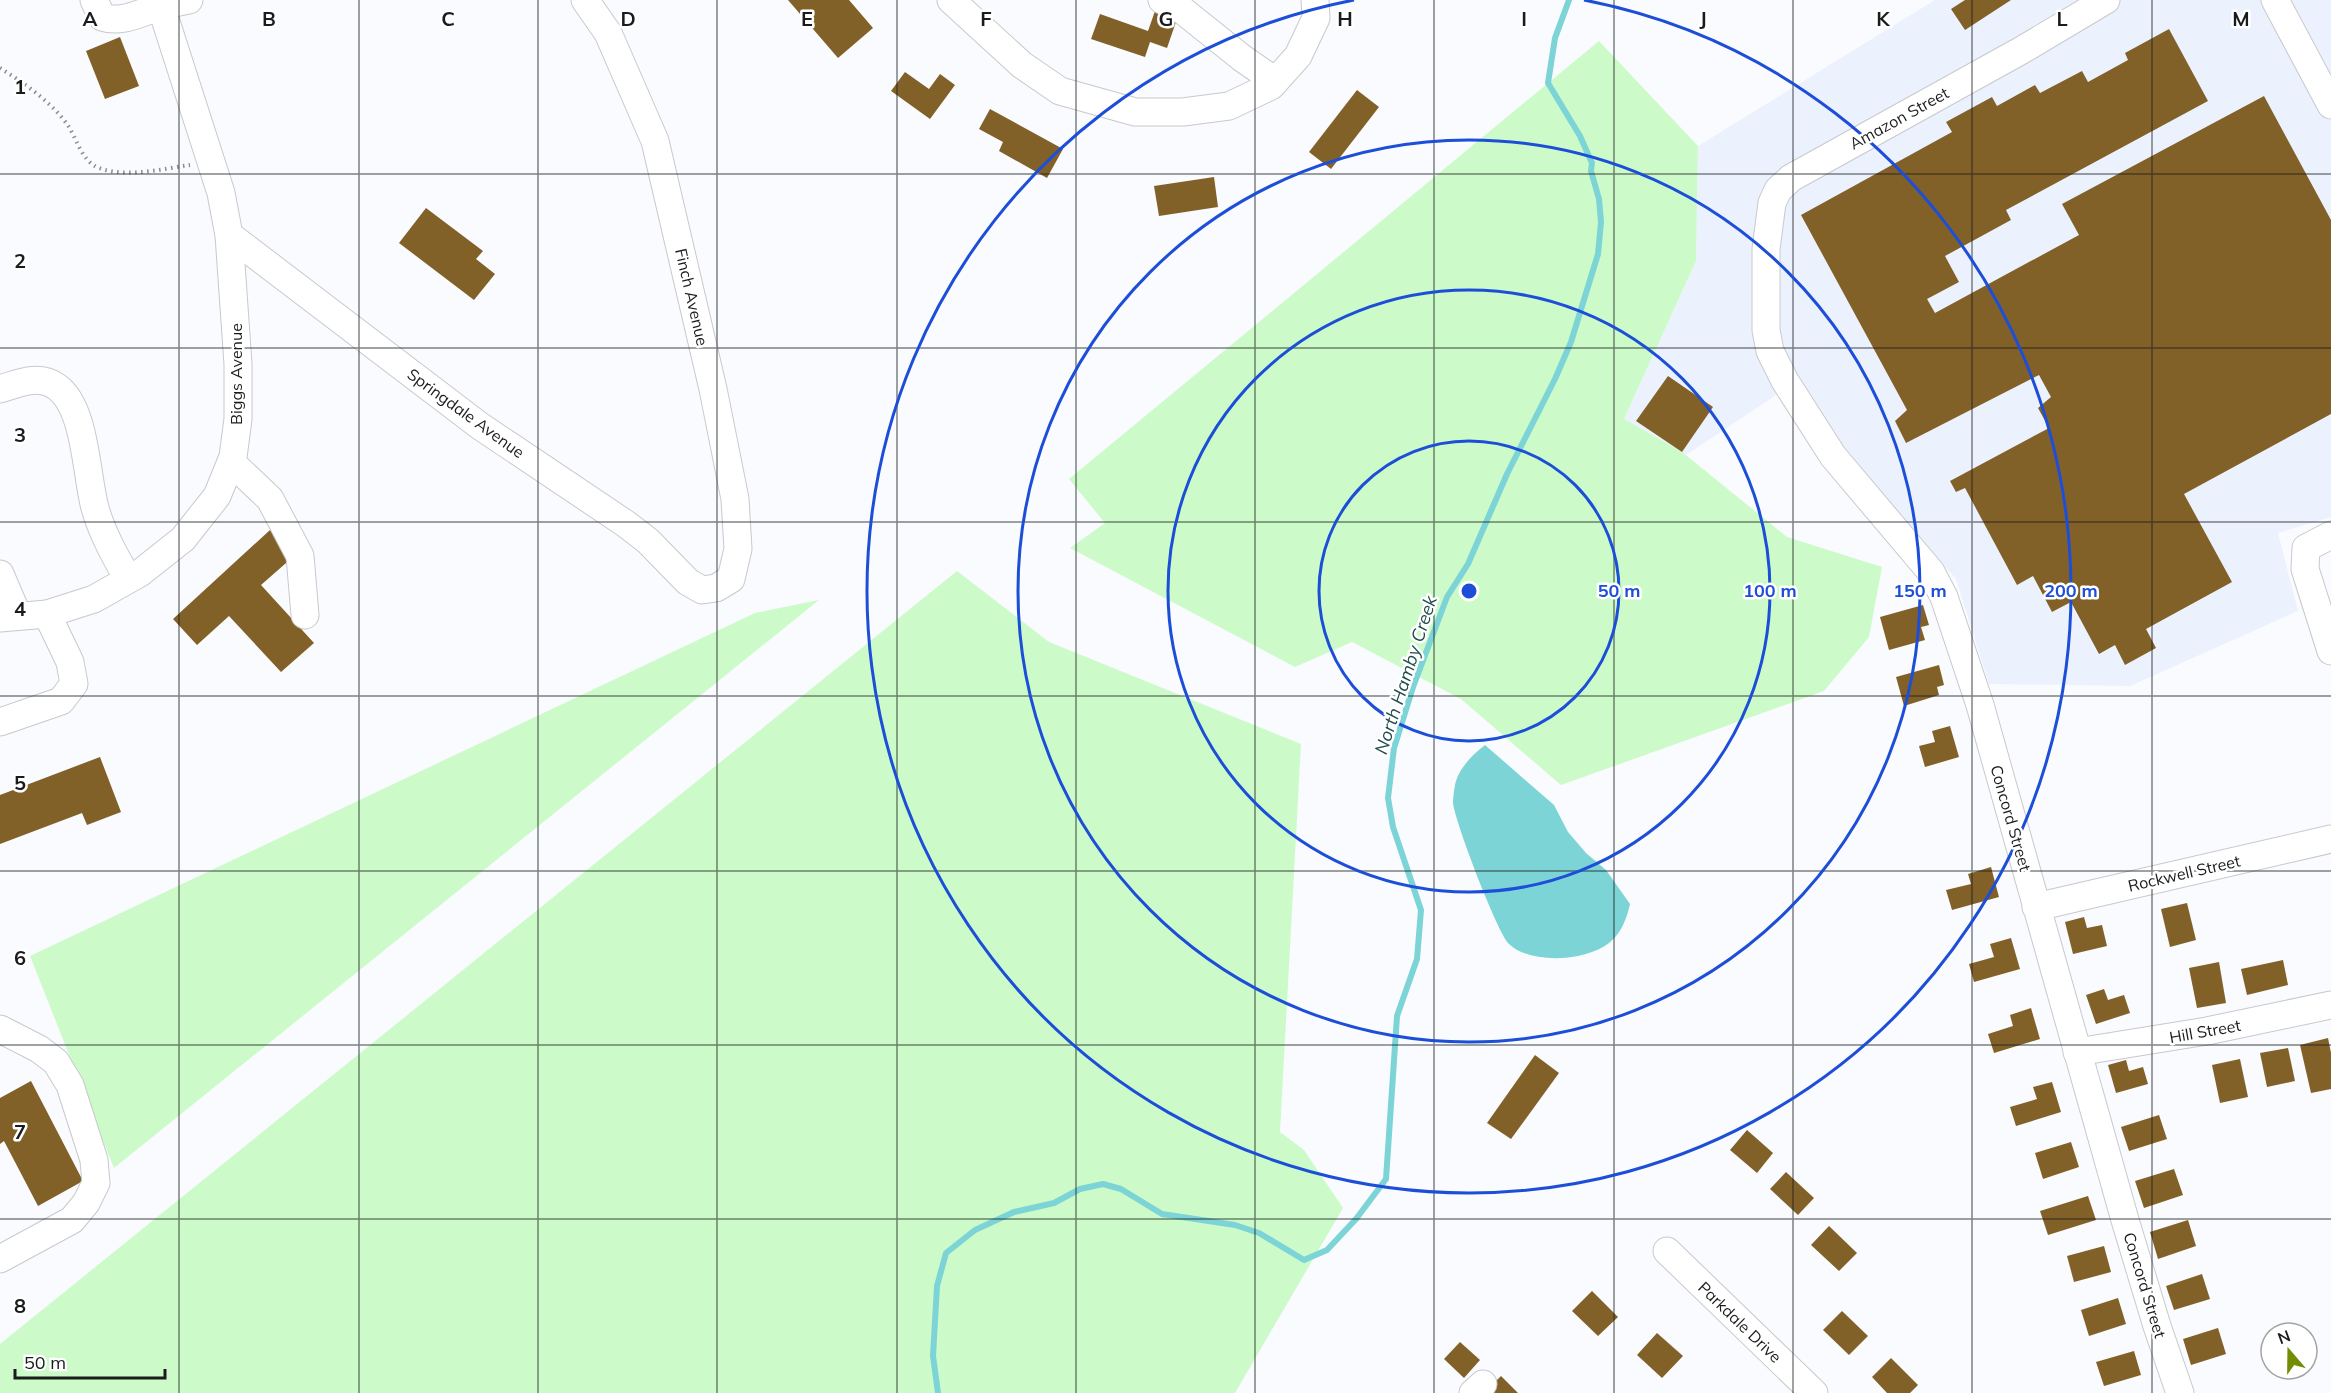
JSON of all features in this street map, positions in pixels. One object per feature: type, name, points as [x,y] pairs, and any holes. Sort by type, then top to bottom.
[{"type":"street","points":[[94,0],[102,17],[110,20],[125,19],[160,3],[189,0]]},
{"type":"street","name":"Finch Avenue","points":[[585,0],[608,33],[655,141],[713,389],[733,488],[738,549],[731,579],[716,588],[702,590]]},
{"type":"street","points":[[951,0],[1022,65],[1060,91],[1135,112],[1183,112],[1229,106],[1271,86],[1298,56],[1316,18],[1315,0]]},
{"type":"street","points":[[1162,0],[1182,10],[1275,81]]},
{"type":"street","name":"Amazon Street","points":[[1766,285],[1766,249],[1772,203],[1778,190],[1791,178],[2022,50],[2106,0]]},
{"type":"street","points":[[2275,0],[2331,105]]},
{"type":"street","name":"Biggs Avenue","points":[[9,617],[47,614],[94,599],[140,573],[183,539],[217,496],[231,462],[238,419],[238,364],[229,235],[212,162],[160,3]]},
{"type":"street","name":"Springdale Avenue","points":[[229,235],[480,426],[626,524],[648,541],[688,582],[702,590]]},
{"type":"street","name":"Concord Street","points":[[1766,285],[1766,330],[1775,365],[1833,456],[1930,572],[1944,597],[1980,705],[2077,1052],[2157,1326],[2180,1393]]},
{"type":"street","points":[[0,389],[22,382],[40,380],[57,387],[70,401],[78,422],[95,510],[113,554],[128,579]]},
{"type":"street","points":[[231,462],[270,499],[300,556],[305,615]]},
{"type":"street","points":[[2331,535],[2306,548],[2305,569],[2331,651]]},
{"type":"street","points":[[0,574],[9,617]]},
{"type":"street","points":[[0,722],[61,701],[74,684],[70,662],[47,614]]},
{"type":"street","name":"Rockwell Street","points":[[2036,907],[2331,839]]},
{"type":"street","name":"Hill Street","points":[[2077,1052],[2207,1031],[2331,1005]]},
{"type":"street","points":[[0,1029],[39,1049],[56,1062],[70,1084],[94,1160],[96,1183],[86,1203],[72,1220],[0,1259]]},
{"type":"street","name":"Parkdale Drive","points":[[1667,1251],[1814,1393]]},
{"type":"path","points":[[0,68],[22,82],[51,106],[67,125],[84,156],[96,167],[115,172],[157,170],[212,162]]},
{"type":"shaded area","points":[[1935,0],[2331,0],[2331,517],[2278,533],[2298,611],[2130,686],[1989,684],[1956,579],[1836,442],[1796,382],[1683,457],[1624,419],[1696,261],[1698,146]]},
{"type":"green space","points":[[1599,41],[1698,146],[1696,261],[1624,419],[1682,452],[1787,537],[1882,567],[1869,637],[1824,691],[1561,785],[1461,699],[1352,642],[1295,667],[1070,548],[1105,523],[1069,479]]},
{"type":"green space","points":[[957,571],[1049,642],[1301,744],[1280,1132],[1304,1150],[1343,1208],[1235,1393],[0,1393],[0,1344]]},
{"type":"green space","points":[[819,600],[114,1168],[30,956],[755,613]]},
{"type":"water","points":[[1485,745],[1554,805],[1568,832],[1586,853],[1606,870],[1630,904],[1617,935],[1599,949],[1573,957],[1544,958],[1519,951],[1509,944],[1503,935],[1477,876],[1453,803],[1459,773],[1471,757]]},
{"type":"building","points":[[788,0],[849,0],[873,28],[838,58]]},
{"type":"building","points":[[1965,0],[2011,0],[1965,30],[1951,9]]},
{"type":"building","points":[[1155,11],[1177,19],[1167,48],[1150,42],[1145,57],[1091,39],[1100,14],[1148,31]]},
{"type":"building","points":[[2169,29],[2208,101],[2006,210],[2011,220],[1945,256],[1959,282],[1927,299],[1935,313],[2079,235],[2062,204],[2264,96],[2331,220],[2331,414],[2184,494],[2232,582],[2146,629],[2156,648],[2125,665],[2115,645],[2099,654],[2071,602],[2052,612],[2033,576],[2017,585],[1965,488],[1956,492],[1950,481],[2049,428],[2038,408],[2051,397],[2039,375],[1906,443],[1895,421],[1907,410],[1801,215],[1952,132],[1946,122],[1992,97],[1997,106],[2035,85],[2040,93],[2082,71],[2088,82],[2128,60],[2125,53]]},
{"type":"building","points":[[120,37],[139,86],[105,99],[86,51]]},
{"type":"building","points":[[905,72],[929,89],[940,74],[955,85],[930,119],[891,91]]},
{"type":"building","points":[[1357,90],[1379,107],[1331,169],[1309,152]]},
{"type":"building","points":[[990,109],[1063,149],[1047,178],[999,151],[1003,142],[979,129]]},
{"type":"building","points":[[1214,177],[1218,207],[1159,216],[1154,186]]},
{"type":"building","points":[[426,208],[483,251],[476,259],[495,274],[474,300],[399,243]]},
{"type":"building","points":[[1668,376],[1713,407],[1682,452],[1636,421]]},
{"type":"building","points":[[270,530],[294,556],[261,585],[314,643],[281,672],[229,616],[197,645],[173,619]]},
{"type":"building","points":[[1923,605],[1929,625],[1921,627],[1925,640],[1889,650],[1880,617]]},
{"type":"building","points":[[1939,665],[1944,685],[1937,687],[1939,695],[1904,706],[1896,677]]},
{"type":"building","points":[[1950,726],[1959,757],[1925,767],[1919,746],[1935,742],[1932,731]]},
{"type":"building","points":[[100,757],[121,812],[87,825],[82,813],[0,844],[0,795]]},
{"type":"building","points":[[1991,867],[1999,897],[1952,910],[1946,890],[1971,884],[1968,874]]},
{"type":"building","points":[[2187,903],[2196,940],[2170,947],[2161,909]]},
{"type":"building","points":[[2084,917],[2087,928],[2102,925],[2107,946],[2073,954],[2065,922]]},
{"type":"building","points":[[2011,938],[2020,969],[1974,982],[1969,964],[1994,957],[1990,944]]},
{"type":"building","points":[[2283,960],[2288,985],[2247,995],[2241,969]]},
{"type":"building","points":[[2219,962],[2226,1003],[2197,1008],[2189,968]]},
{"type":"building","points":[[2104,989],[2108,1000],[2124,995],[2130,1013],[2096,1024],[2086,995]]},
{"type":"building","points":[[2031,1008],[2040,1039],[1994,1053],[1988,1034],[2013,1026],[2010,1015]]},
{"type":"building","points":[[2328,1038],[2331,1053],[2331,1089],[2311,1093],[2300,1045]]},
{"type":"building","points":[[2288,1048],[2295,1081],[2267,1087],[2260,1053]]},
{"type":"building","points":[[1535,1055],[1559,1073],[1511,1139],[1487,1123]]},
{"type":"building","points":[[2240,1059],[2248,1097],[2220,1103],[2212,1065]]},
{"type":"building","points":[[2126,1060],[2129,1071],[2143,1067],[2148,1084],[2116,1093],[2108,1065]]},
{"type":"building","points":[[31,1081],[83,1181],[38,1206],[4,1141],[0,1144],[0,1098]]},
{"type":"building","points":[[2052,1082],[2061,1112],[2016,1126],[2010,1107],[2037,1099],[2033,1087]]},
{"type":"building","points":[[2159,1115],[2167,1139],[2129,1151],[2121,1127]]},
{"type":"building","points":[[1747,1130],[1773,1153],[1757,1173],[1730,1150]]},
{"type":"building","points":[[2071,1142],[2079,1167],[2043,1179],[2035,1153]]},
{"type":"building","points":[[2174,1169],[2183,1195],[2144,1208],[2135,1181]]},
{"type":"building","points":[[1786,1172],[1814,1198],[1798,1215],[1770,1189]]},
{"type":"building","points":[[2088,1196],[2096,1220],[2048,1235],[2040,1211]]},
{"type":"building","points":[[2188,1220],[2196,1246],[2158,1259],[2150,1232]]},
{"type":"building","points":[[1829,1226],[1857,1253],[1839,1271],[1811,1245]]},
{"type":"building","points":[[2104,1246],[2111,1272],[2074,1282],[2067,1256]]},
{"type":"building","points":[[2202,1274],[2210,1299],[2174,1310],[2166,1286]]},
{"type":"building","points":[[1592,1291],[1618,1317],[1598,1336],[1572,1311]]},
{"type":"building","points":[[2118,1298],[2126,1324],[2089,1336],[2081,1310]]},
{"type":"building","points":[[1842,1311],[1868,1336],[1849,1355],[1823,1330]]},
{"type":"building","points":[[2218,1328],[2226,1354],[2191,1365],[2183,1339]]},
{"type":"building","points":[[1657,1333],[1683,1356],[1662,1378],[1637,1355]]},
{"type":"building","points":[[1460,1342],[1480,1360],[1464,1378],[1444,1359]]},
{"type":"building","points":[[2134,1351],[2141,1375],[2104,1386],[2096,1362]]},
{"type":"building","points":[[1891,1358],[1918,1385],[1910,1393],[1887,1393],[1872,1377]]},
{"type":"building","points":[[1501,1376],[1518,1393],[1484,1393]]},
{"type":"waterway","name":"North Hamby Creek","points":[[938,1393],[933,1356],[937,1286],[946,1253],[975,1230],[1014,1212],[1054,1203],[1080,1189],[1103,1184],[1121,1189],[1162,1214],[1235,1225],[1259,1233],[1304,1260],[1327,1250],[1356,1219],[1386,1179],[1397,1016],[1417,959],[1421,910],[1393,827],[1388,798],[1394,748],[1413,687],[1447,597],[1468,564],[1507,474],[1555,379],[1571,342],[1598,254],[1601,222],[1599,199],[1591,171],[1592,163],[1580,136],[1548,83],[1555,38],[1569,0]]}]
